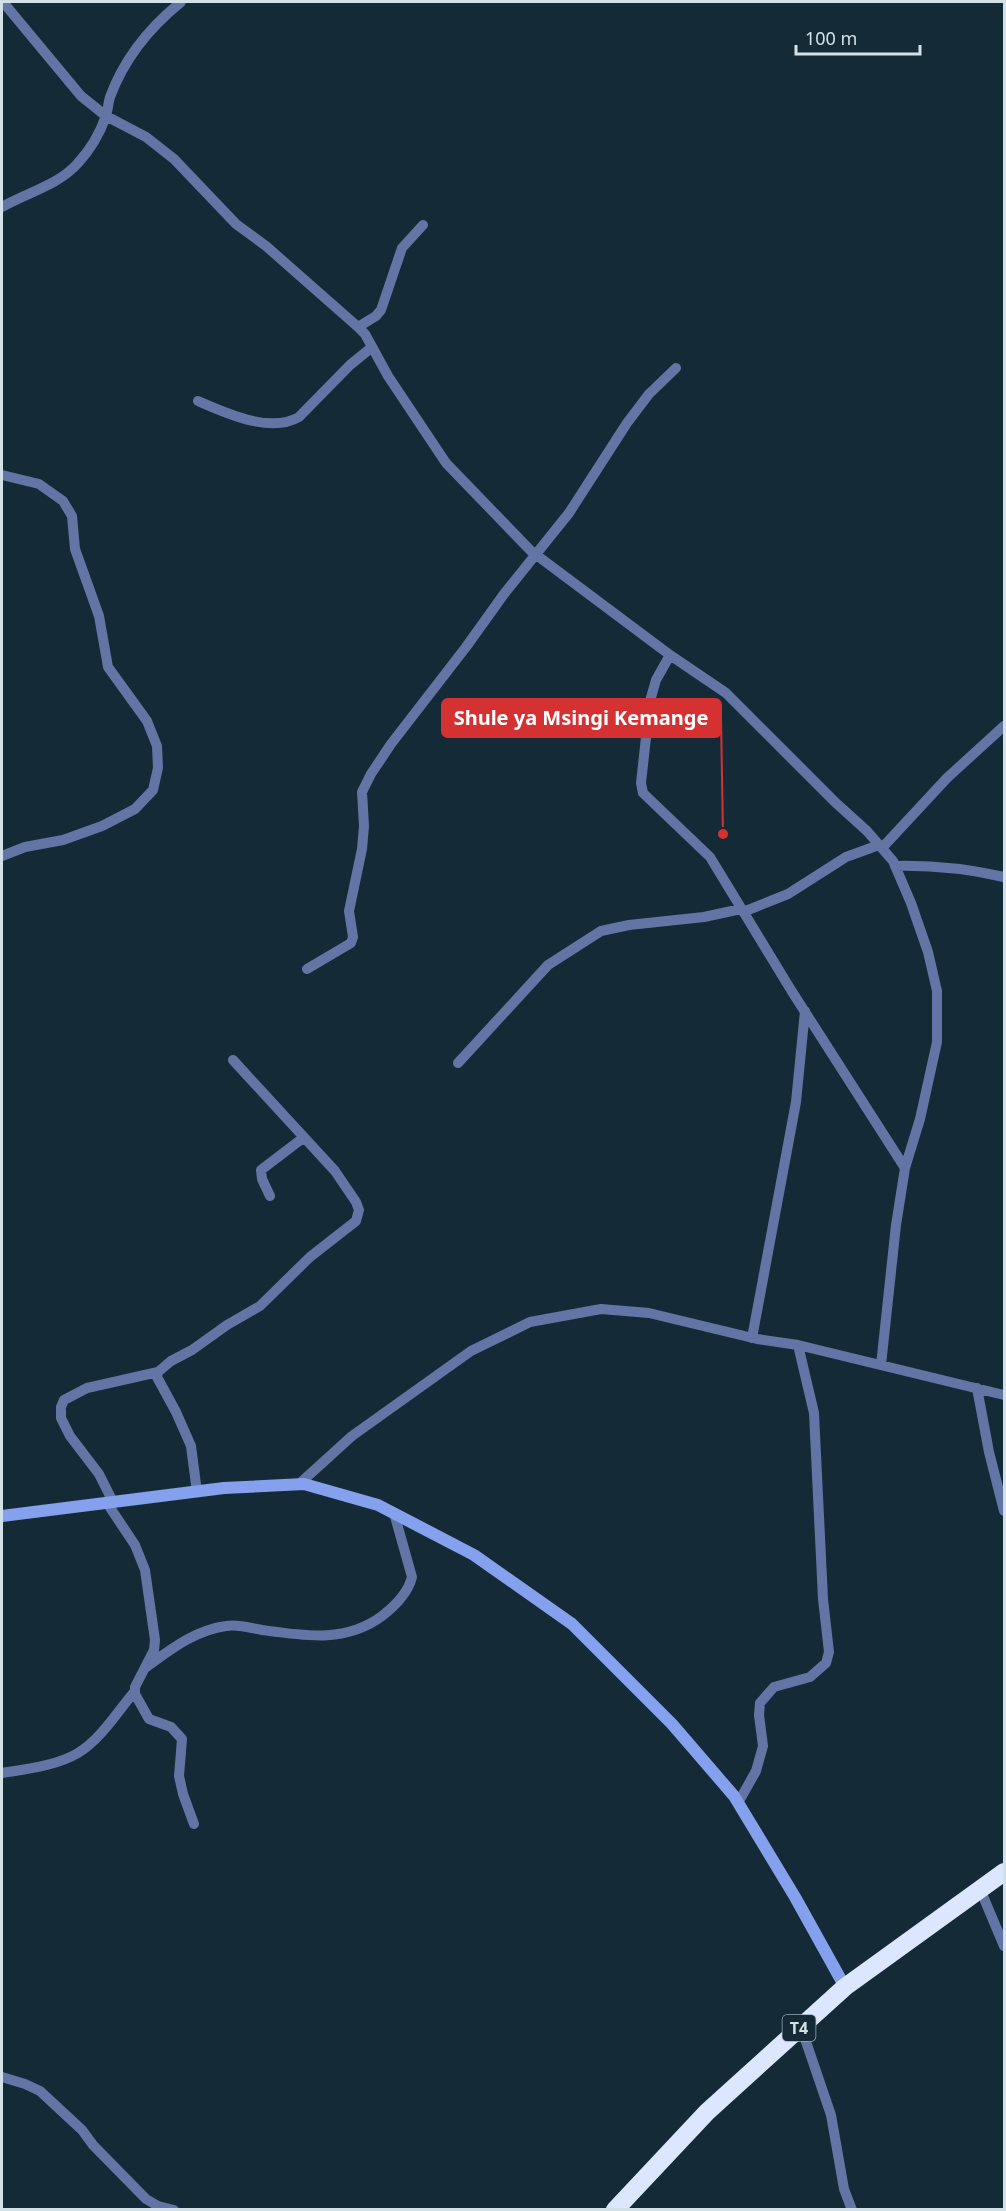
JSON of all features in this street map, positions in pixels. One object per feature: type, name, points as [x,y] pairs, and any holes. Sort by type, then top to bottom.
[{"type":"highway","name":"T4","points":[[615,2210],[707,2112],[845,1987],[1005,1872]]},
{"type":"main road","points":[[2,1516],[224,1488],[304,1484],[378,1505],[474,1555],[572,1624],[672,1724],[738,1803],[795,1897],[845,1987]]},
{"type":"street","points":[[3,2],[81,96],[106,116],[146,137],[174,159],[236,224],[267,246],[365,334],[371,348],[446,463],[535,555],[670,655],[726,693],[880,846],[895,866],[912,903],[928,952],[937,991],[937,1042],[920,1119],[905,1168],[896,1225],[881,1365]]},
{"type":"street","points":[[2,207],[53,181],[77,164],[97,136],[106,116],[110,98],[143,38],[157,22],[181,2]]},
{"type":"street","points":[[358,327],[376,316],[381,310],[402,248],[423,225]]},
{"type":"street","points":[[198,401],[239,419],[281,423],[291,421],[371,348]]},
{"type":"street","points":[[307,969],[351,943],[353,937],[349,911],[362,849],[364,826],[362,792],[371,774],[391,744],[569,513],[627,423],[649,394],[676,369]]},
{"type":"street","points":[[2,475],[39,484],[63,501],[72,516],[75,549],[99,616],[108,668],[147,721],[156,746],[158,768],[153,790],[135,809],[102,826],[63,840],[25,847],[2,856]]},
{"type":"street","points":[[670,655],[656,680],[650,701],[641,783],[643,793],[710,857],[905,1168]]},
{"type":"street","points":[[458,1063],[548,965],[601,931],[629,925],[704,917],[742,910],[789,894],[846,857],[880,846],[947,778],[1005,726]]},
{"type":"street","points":[[895,866],[919,865],[974,870],[1005,877]]},
{"type":"street","points":[[752,1338],[795,1102],[805,1011]]},
{"type":"street","points":[[2,1773],[53,1764],[79,1752],[95,1738],[135,1690],[139,1677],[154,1650],[155,1640],[145,1570],[135,1545],[110,1503],[99,1474],[70,1436],[62,1418],[61,1407],[64,1400],[87,1388],[158,1372],[171,1361],[260,1306],[310,1257],[356,1221],[359,1210],[356,1202],[335,1172],[233,1060]]},
{"type":"street","points":[[270,1196],[262,1179],[261,1170],[303,1138]]},
{"type":"street","points":[[297,1485],[352,1436],[471,1352],[530,1322],[601,1309],[650,1313],[752,1338],[798,1345],[1005,1395]]},
{"type":"street","points":[[738,1803],[756,1771],[763,1746],[759,1715],[760,1703],[774,1687],[810,1677],[826,1663],[829,1652],[823,1599],[815,1471],[814,1413],[798,1345]]},
{"type":"street","points":[[158,1372],[158,1377],[192,1446],[197,1492]]},
{"type":"street","points":[[977,1388],[989,1452],[1005,1511]]},
{"type":"street","points":[[145,1668],[201,1632],[227,1626],[304,1635],[344,1635],[368,1627],[410,1586],[412,1576],[394,1513]]},
{"type":"street","points":[[135,1690],[140,1705],[150,1719],[171,1727],[182,1739],[179,1776],[194,1824]]},
{"type":"street","points":[[980,1889],[1005,1946]]},
{"type":"street","points":[[801,2026],[831,2115],[844,2189],[852,2210]]},
{"type":"street","points":[[2,2077],[40,2091],[82,2130],[93,2145],[146,2199],[158,2206],[174,2210]]},
{"type":"place","name":"Shule ya Msingi Kemange","points":[[723,834]]}]
